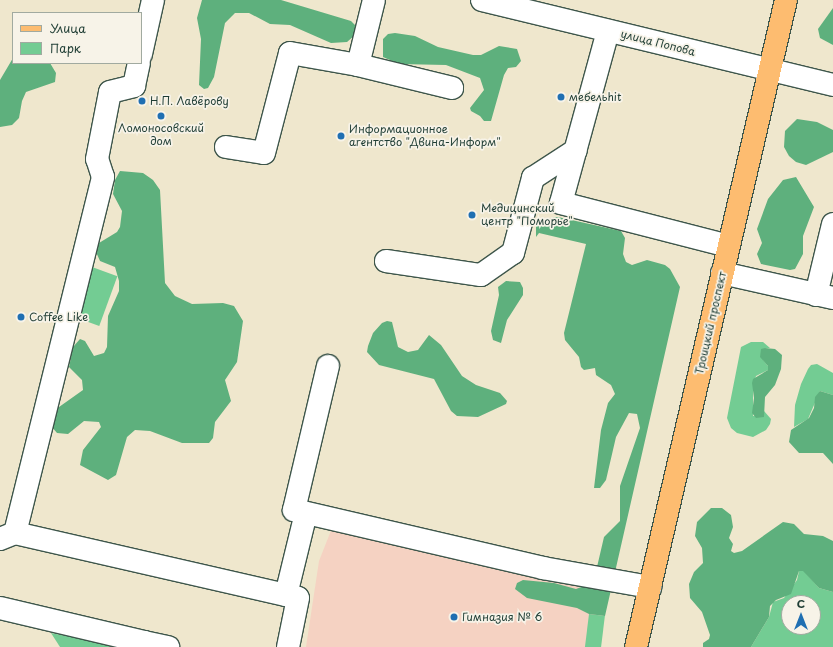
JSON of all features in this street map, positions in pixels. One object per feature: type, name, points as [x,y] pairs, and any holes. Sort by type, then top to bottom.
[{"type":"main road","name":"Троицкий проспект","points":[[636,647],[786,0]]},
{"type":"street","points":[[142,50],[153,0]]},
{"type":"street","points":[[358,65],[374,0]]},
{"type":"street","name":"улица Попова","points":[[482,0],[539,7],[608,31],[769,71],[833,85]]},
{"type":"street","points":[[608,31],[561,203],[729,246]]},
{"type":"street","points":[[226,147],[264,153],[290,53],[358,65],[452,88]]},
{"type":"street","points":[[139,64],[134,86],[110,92],[97,159],[103,177],[7,536],[298,598],[288,647]]},
{"type":"street","points":[[386,261],[481,275],[513,253],[533,178],[576,150]]},
{"type":"street","points":[[722,273],[825,296],[833,224]]},
{"type":"street","points":[[328,366],[294,510],[543,568],[650,587]]},
{"type":"street","points":[[286,595],[306,513]]},
{"type":"street","points":[[0,608],[143,644],[168,647]]},
{"type":"shaded area","name":"Гимназия № 6","points":[[332,528],[605,586],[591,647],[306,647],[319,561]]},
{"type":"green space","points":[[202,0],[281,0],[351,21],[357,27],[355,35],[347,42],[331,43],[290,25],[270,24],[249,13],[235,13],[225,23],[214,77],[208,88],[204,89],[199,85],[201,39],[197,18]]},
{"type":"green space","points":[[833,8],[833,45],[820,38],[818,29]]},
{"type":"green space","points":[[395,33],[415,36],[438,47],[473,55],[481,55],[499,46],[517,49],[521,61],[516,67],[508,68],[504,75],[491,121],[484,121],[480,116],[471,111],[470,108],[484,90],[480,78],[446,65],[399,64],[383,57],[383,39],[388,34]]},
{"type":"green space","points":[[12,60],[12,64],[51,64],[56,73],[55,82],[26,92],[22,101],[19,118],[12,125],[0,127],[0,80]]},
{"type":"green space","points":[[797,119],[817,122],[833,130],[833,152],[806,165],[796,162],[789,156],[784,147],[785,131]]},
{"type":"green space","points":[[120,171],[143,173],[153,180],[160,190],[165,283],[175,296],[192,304],[223,303],[234,306],[243,321],[237,362],[225,380],[231,401],[215,422],[213,438],[209,443],[182,443],[150,431],[135,430],[127,437],[116,475],[108,480],[80,465],[83,450],[101,427],[99,422],[84,421],[68,434],[57,433],[51,426],[52,412],[83,390],[82,380],[69,367],[73,347],[80,339],[85,341],[94,356],[104,353],[107,347],[108,316],[119,291],[119,281],[115,267],[100,261],[96,252],[99,243],[117,232],[120,227],[122,211],[113,194],[115,180]]},
{"type":"green space","points":[[796,177],[814,207],[803,236],[803,254],[795,269],[790,270],[761,264],[757,254],[762,243],[757,229],[768,199],[783,180]]},
{"type":"green space","points":[[558,217],[621,231],[625,238],[623,254],[626,262],[632,265],[647,260],[665,265],[670,269],[680,287],[605,616],[589,614],[577,608],[527,598],[515,589],[517,583],[523,580],[554,583],[576,589],[589,584],[597,567],[604,537],[620,521],[620,486],[640,428],[637,414],[629,413],[616,437],[606,480],[600,488],[594,488],[601,430],[608,403],[615,394],[611,385],[596,375],[595,368],[584,370],[581,367],[579,357],[565,340],[564,333],[586,244],[539,233],[536,237],[536,226],[539,220]]},
{"type":"green space","points":[[92,267],[117,276],[99,326],[74,317]]},
{"type":"green space","points":[[506,281],[520,282],[523,288],[523,295],[507,320],[501,343],[493,340],[491,331],[499,295],[498,287]]},
{"type":"green space","points":[[387,321],[392,322],[398,347],[408,352],[418,350],[429,335],[441,345],[462,376],[476,385],[500,393],[507,401],[506,404],[478,417],[457,416],[451,411],[434,379],[379,365],[367,352],[368,346],[373,333],[382,323]]},
{"type":"green space","points":[[751,342],[763,342],[770,348],[765,348],[763,360],[768,366],[768,370],[756,376],[753,386],[753,416],[764,416],[764,411],[771,419],[766,430],[753,437],[737,433],[731,428],[727,418],[741,347]]},
{"type":"green space","points":[[761,349],[775,349],[782,355],[781,369],[775,385],[765,397],[764,417],[756,418],[752,413],[754,398],[752,383],[753,379],[768,370],[768,366],[760,357]]},
{"type":"green space","points":[[817,364],[833,373],[833,395],[820,391],[808,419],[794,427],[795,405],[801,384],[811,365]]},
{"type":"green space","points":[[820,391],[833,395],[833,464],[823,453],[799,453],[789,442],[791,430],[809,418],[814,408],[815,397]]},
{"type":"green space","points":[[711,508],[722,508],[731,515],[733,527],[729,538],[733,544],[731,551],[734,553],[742,551],[783,522],[794,524],[804,534],[823,536],[833,541],[833,592],[819,588],[803,571],[799,571],[791,594],[781,595],[781,598],[776,600],[770,606],[769,617],[751,647],[703,647],[703,643],[709,639],[710,635],[702,612],[690,598],[689,584],[694,572],[703,563],[702,548],[695,536],[697,522]]},
{"type":"green space","points":[[803,570],[819,588],[833,592],[833,647],[751,647],[769,617],[773,602],[781,599],[781,635],[821,635],[821,595],[786,595],[797,580],[799,571]]},
{"type":"green space","points":[[589,614],[605,616],[601,647],[585,647]]},
{"type":"green space","points":[[51,633],[118,646],[118,647],[60,647]]},
{"type":"place","name":"мебельhit","points":[[561,97]]},
{"type":"place","name":"Н.П. Лавёрову","points":[[142,101]]},
{"type":"place","name":"Ломоносовский дом","points":[[161,116]]},
{"type":"place","name":"Информационное агентство \"Двина-Информ\"","points":[[341,136]]},
{"type":"place","name":"Медицинский центр \"Поморье\"","points":[[472,215]]},
{"type":"place","name":"Coffee Like","points":[[21,317]]},
{"type":"place","name":"Гимназия № 6","points":[[454,617]]}]
